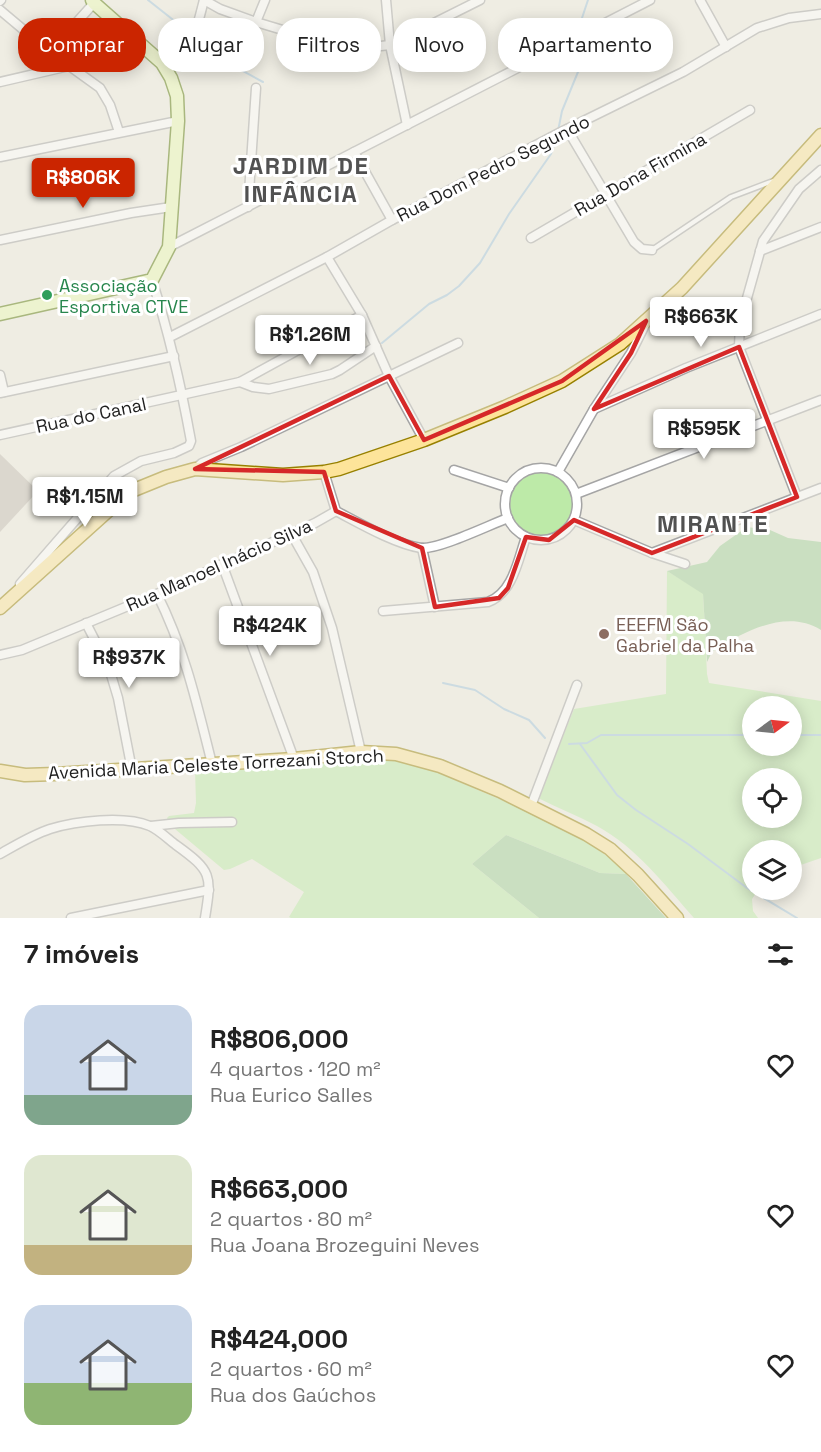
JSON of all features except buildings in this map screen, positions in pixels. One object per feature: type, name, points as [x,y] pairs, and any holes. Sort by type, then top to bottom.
[{"type":"main road","points":[[0,608],[119,501],[134,490],[166,477],[195,469],[283,475],[324,472],[424,441],[562,381],[620,344],[682,288],[821,135]]},
{"type":"main road","name":"Avenida Maria Celeste Torrezani Storch","points":[[0,771],[25,775],[294,759],[361,752],[396,754],[440,765],[531,806],[586,834],[610,849],[638,875],[677,918]]},
{"type":"street","points":[[198,18],[204,0],[245,18]]},
{"type":"street","points":[[258,18],[265,0]]},
{"type":"street","points":[[386,0],[390,45],[407,125]]},
{"type":"street","points":[[264,24],[353,49],[390,45],[480,0]]},
{"type":"street","points":[[169,247],[650,0]]},
{"type":"street","points":[[700,0],[726,47]]},
{"type":"street","points":[[79,18],[93,2],[158,59]]},
{"type":"street","points":[[0,10],[18,25]]},
{"type":"street","name":"Rua Dom Pedro Segundo","points":[[170,337],[327,257],[392,220],[549,138],[683,72],[757,28],[789,18],[821,14]]},
{"type":"street","points":[[0,82],[43,72]]},
{"type":"street","points":[[77,72],[100,88],[110,105],[119,132]]},
{"type":"street","points":[[0,608],[114,476],[141,461],[185,449],[191,441],[170,337],[153,280],[169,247],[178,121],[177,96],[167,72]]},
{"type":"street","points":[[248,207],[256,88]]},
{"type":"street","name":"Rua Dona Firmina","points":[[531,238],[750,110]]},
{"type":"street","points":[[0,157],[178,121]]},
{"type":"street","points":[[564,131],[607,194],[634,242],[642,249],[652,250]]},
{"type":"street","points":[[354,152],[392,220]]},
{"type":"street","points":[[797,496],[739,347],[740,324],[763,241],[799,189],[821,170]]},
{"type":"street","points":[[0,240],[171,207]]},
{"type":"street","points":[[760,251],[821,227]]},
{"type":"street","points":[[327,257],[362,315],[388,376],[424,441]]},
{"type":"street","points":[[0,314],[153,280]]},
{"type":"street","points":[[594,409],[654,381],[821,314]]},
{"type":"street","points":[[240,382],[362,315]]},
{"type":"street","points":[[558,472],[594,409],[632,353],[646,321]]},
{"type":"street","points":[[195,469],[202,463],[241,447],[458,343]]},
{"type":"street","points":[[240,382],[253,387],[269,389],[332,374],[376,346]]},
{"type":"street","points":[[0,375],[2,392],[174,356]]},
{"type":"street","name":"Rua do Canal","points":[[0,435],[240,382]]},
{"type":"street","points":[[576,494],[821,400]]},
{"type":"street","points":[[536,468],[548,468],[558,472],[568,480],[576,494],[577,508],[574,520],[569,528],[549,540],[526,537],[508,518],[506,498],[509,488],[515,479],[536,468]]},
{"type":"street","points":[[454,470],[509,488]]},
{"type":"street","points":[[324,472],[336,511],[375,531],[422,548],[436,546],[508,518]]},
{"type":"street","points":[[652,554],[821,488]]},
{"type":"street","name":"Rua Manoel Inácio Silva","points":[[0,656],[22,650],[157,594],[336,511]]},
{"type":"street","points":[[574,520],[652,554],[685,564]]},
{"type":"street","points":[[291,533],[313,572],[332,628],[361,752]]},
{"type":"street","points":[[383,611],[488,602],[498,598],[508,588],[526,537]]},
{"type":"street","points":[[422,548],[435,607]]},
{"type":"street","points":[[222,564],[294,759]]},
{"type":"street","points":[[157,594],[174,629],[193,686],[212,764]]},
{"type":"street","points":[[86,623],[109,668],[118,698],[132,770]]},
{"type":"street","points":[[531,806],[577,685]]},
{"type":"street","points":[[0,854],[50,830],[97,821],[124,821],[151,826],[232,822]]},
{"type":"street","points":[[151,826],[198,861],[207,873],[209,890],[205,918]]},
{"type":"street","points":[[71,918],[209,890]]},
{"type":"lane","points":[[652,250],[731,198],[784,176]]},
{"type":"highlighted area","points":[[646,321],[631,353],[594,409],[739,347],[797,497],[652,553],[574,520],[549,540],[526,537],[508,588],[499,598],[435,607],[422,548],[336,511],[324,472],[195,469],[389,376],[424,440],[562,381]]},
{"type":"green space","points":[[542,472],[565,481],[574,504],[565,527],[542,536],[519,527],[510,504],[519,481]]},
{"type":"green space","points":[[747,527],[770,530],[788,538],[821,542],[821,630],[795,621],[768,624],[718,648],[712,652],[707,662],[703,594],[667,571],[707,562],[720,546]]},
{"type":"green space","points":[[667,571],[703,593],[709,683],[790,696],[742,696],[742,756],[802,756],[802,698],[821,701],[821,858],[802,865],[802,840],[742,840],[742,900],[752,900],[753,911],[758,918],[694,918],[625,845],[597,826],[538,798],[574,709],[666,694]]},
{"type":"green space","points":[[311,758],[393,760],[426,768],[574,834],[593,846],[626,874],[600,873],[506,835],[472,864],[539,918],[291,918],[289,917],[304,892],[252,859],[224,870],[169,824],[167,818],[194,813],[195,769]]},
{"type":"green space","points":[[506,835],[600,873],[626,874],[666,918],[539,918],[472,864]]},
{"type":"waterway","points":[[148,0],[171,18]]},
{"type":"waterway","points":[[582,18],[588,0]]},
{"type":"waterway","points":[[245,72],[263,82]]},
{"type":"waterway","points":[[558,131],[562,111],[578,72]]},
{"type":"waterway","points":[[382,343],[429,304],[459,286],[480,263],[509,214],[551,154],[556,139]]},
{"type":"waterway","points":[[443,683],[475,690],[504,709],[529,720],[545,738]]},
{"type":"waterway","points":[[569,744],[587,743],[601,735],[742,735]]},
{"type":"waterway","points":[[802,735],[821,735]]},
{"type":"waterway","points":[[580,744],[617,795],[747,888],[797,918]]},
{"type":"place","name":"Associação Esportiva CTVE","points":[[47,295]]},
{"type":"place","name":"EEEFM São Gabriel da Palha","points":[[604,634]]},
{"type":"district","name":"JARDIM DE INFÂNCIA","points":[[301,179]]},
{"type":"district","name":"MIRANTE","points":[[713,523]]}]
